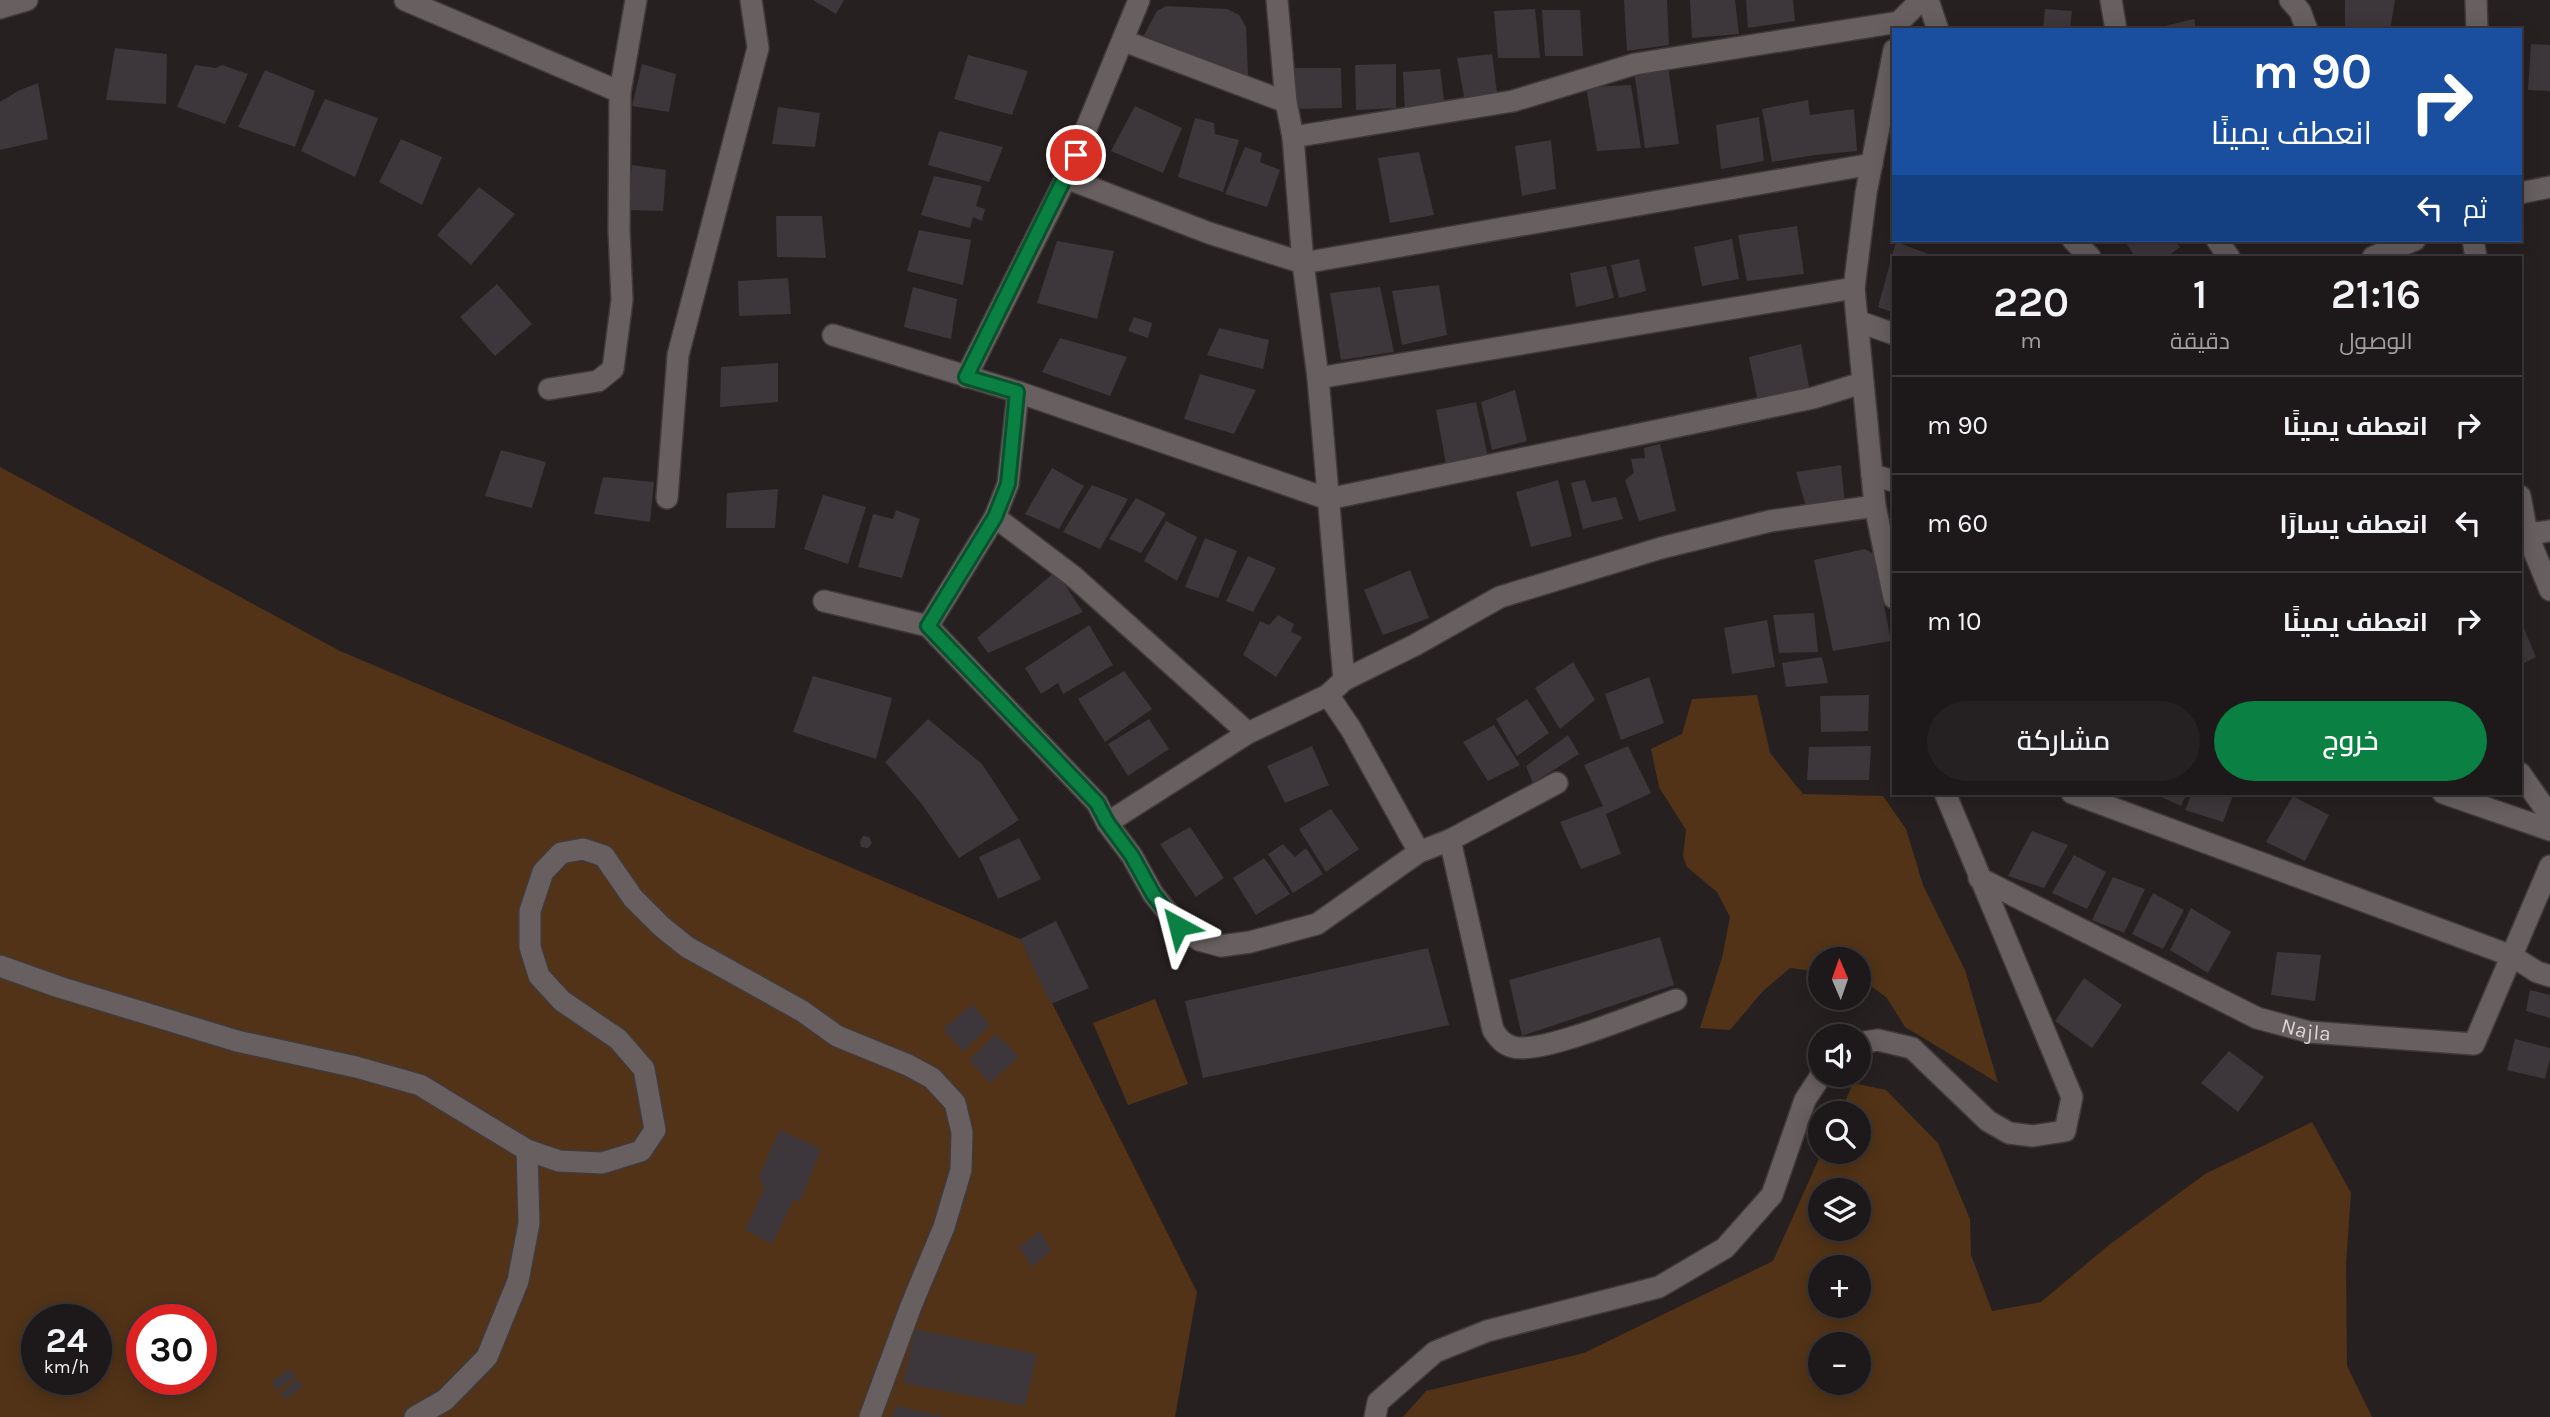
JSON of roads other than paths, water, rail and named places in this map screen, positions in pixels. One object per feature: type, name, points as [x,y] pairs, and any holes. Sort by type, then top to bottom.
[{"type":"street","points":[[0,8],[27,0]]},
{"type":"street","points":[[405,0],[446,8],[620,93]]},
{"type":"street","points":[[549,389],[598,381],[613,369],[622,300],[619,229],[620,93],[636,0]]},
{"type":"street","points":[[667,498],[678,355],[758,48],[751,0]]},
{"type":"street","points":[[966,377],[1066,178],[1139,0]]},
{"type":"street","points":[[1277,0],[1286,103],[1293,137],[1318,378],[1345,680]]},
{"type":"street","points":[[1293,137],[1513,101],[1635,64],[1898,26],[1922,0]]},
{"type":"street","points":[[1928,0],[1937,28]]},
{"type":"street","points":[[2112,0],[2116,28]]},
{"type":"street","points":[[2290,0],[2300,12],[2306,28]]},
{"type":"street","points":[[2476,0],[2477,28]]},
{"type":"street","points":[[1124,41],[1286,103]]},
{"type":"street","points":[[1892,60],[1866,193],[1854,288],[1875,506],[1892,589]]},
{"type":"street","points":[[1066,178],[1209,233],[1304,263],[1872,164]]},
{"type":"street","points":[[2522,193],[2550,187]]},
{"type":"street","points":[[2075,242],[2089,256]]},
{"type":"street","points":[[2383,248],[2407,242]]},
{"type":"street","points":[[1318,378],[1854,288]]},
{"type":"street","points":[[1857,321],[1892,333]]},
{"type":"street","points":[[833,335],[1017,392],[1328,499],[1813,397],[1862,383]]},
{"type":"street","points":[[928,626],[995,517],[1008,484],[1017,392]]},
{"type":"street","points":[[1872,475],[1892,480]]},
{"type":"street","points":[[1107,822],[1248,733],[1328,695],[1345,680],[1415,645],[1500,597],[1661,548],[1770,521],[1875,506]]},
{"type":"street","points":[[2522,507],[2527,534],[2550,590]]},
{"type":"street","points":[[995,517],[1073,576],[1248,733]]},
{"type":"street","points":[[2527,534],[2550,531]]},
{"type":"street","points":[[824,601],[928,626],[1097,803],[1153,894],[1178,926],[1199,940],[1221,946],[1250,942],[1317,924],[1419,852],[1450,839],[1557,783]]},
{"type":"street","points":[[1328,695],[1351,729],[1419,852]]},
{"type":"street","points":[[2522,776],[2550,816]]},
{"type":"street","points":[[1871,1041],[1878,1040],[1912,1048],[1988,1121],[2009,1132],[2033,1136],[2065,1131],[2072,1097],[1946,795]]},
{"type":"street","points":[[2077,795],[2512,956],[2537,972],[2550,976]]},
{"type":"street","points":[[2449,795],[2550,830]]},
{"type":"street","points":[[1450,839],[1493,1030],[1500,1042],[1515,1048],[1547,1046],[1676,1000]]},
{"type":"street","points":[[0,966],[59,987],[237,1041],[356,1067],[420,1085],[527,1150],[559,1161],[602,1163],[641,1151],[655,1130],[644,1069],[618,1039],[562,1001],[539,976],[530,947],[530,911],[543,872],[561,853],[583,849],[604,856],[633,898],[687,947],[802,1011],[837,1036],[908,1065],[932,1078],[955,1103],[962,1132],[961,1170],[944,1227],[870,1417]]},
{"type":"street","name":"Najla","points":[[1979,878],[2257,1018],[2309,1032],[2474,1044],[2550,866]]},
{"type":"street","points":[[1375,1417],[1378,1402],[1435,1352],[1487,1331],[1659,1287],[1725,1248],[1772,1195],[1805,1100],[1814,1087]]},
{"type":"street","points":[[415,1417],[445,1400],[488,1357],[518,1281],[529,1223],[527,1150]]}]
